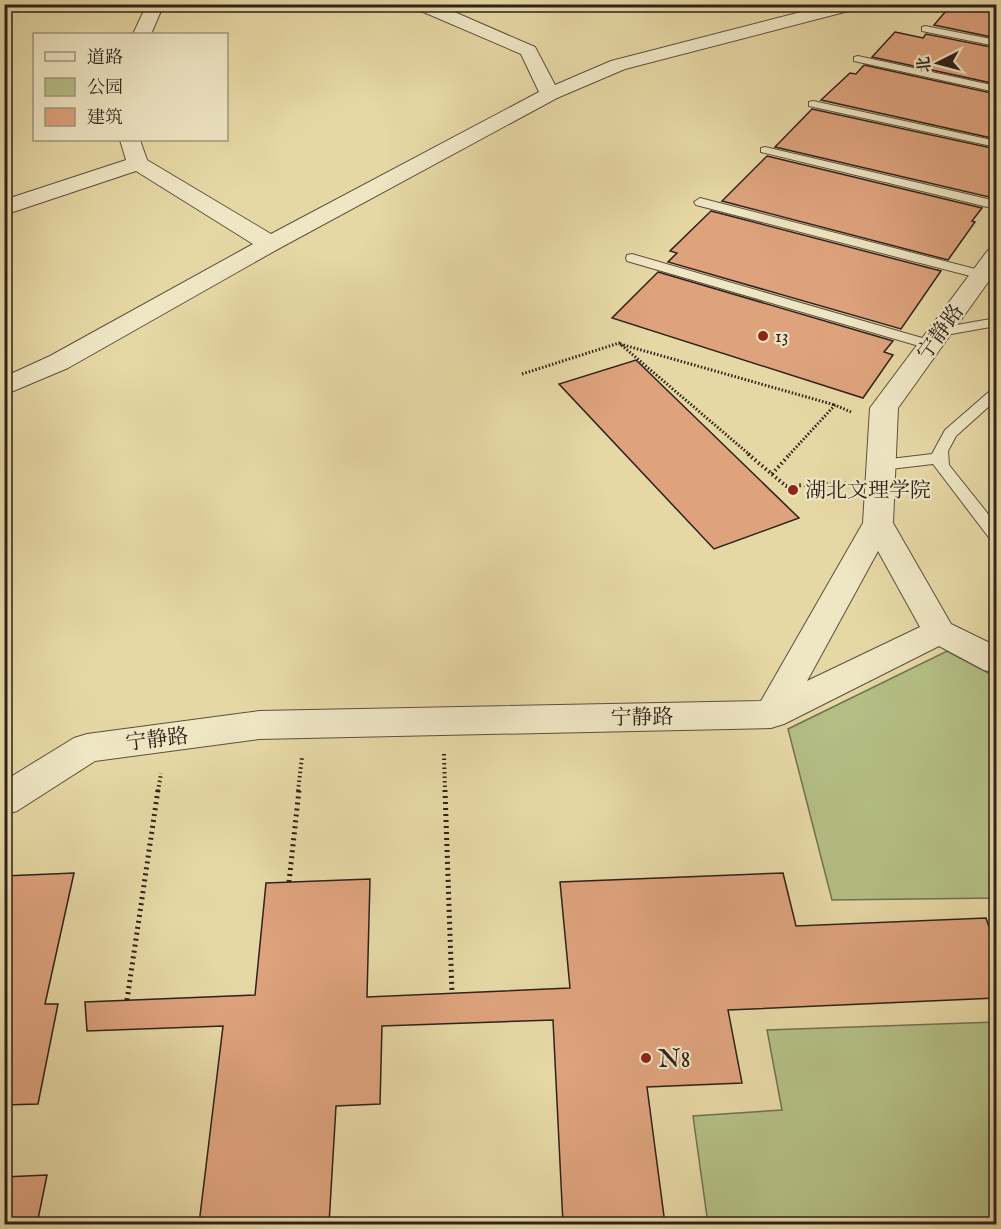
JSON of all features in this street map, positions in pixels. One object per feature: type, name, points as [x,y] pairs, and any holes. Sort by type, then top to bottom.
[{"type":"street","points":[[142,33],[153,6],[156,4]]},
{"type":"street","points":[[420,4],[529,51],[550,94]]},
{"type":"street","points":[[4,387],[59,362],[270,244],[550,94],[618,65],[854,4]]},
{"type":"street","points":[[130,141],[138,163],[270,244]]},
{"type":"street","points":[[4,208],[138,163]]},
{"type":"street","name":"宁静路","points":[[4,800],[87,748],[259,725],[771,714],[879,523],[884,408],[989,265]]},
{"type":"street","points":[[879,523],[939,632],[996,661]]},
{"type":"street","points":[[771,714],[939,632]]},
{"type":"lane","points":[[925,29],[996,43]]},
{"type":"lane","points":[[858,59],[996,89]]},
{"type":"lane","points":[[813,104],[996,144]]},
{"type":"lane","points":[[765,150],[996,205]]},
{"type":"lane","points":[[700,202],[989,265]]},
{"type":"lane","points":[[632,258],[935,338],[993,324]]},
{"type":"lane","points":[[996,393],[950,433],[940,451],[941,466],[996,535]]},
{"type":"lane","points":[[881,473],[940,458]]},
{"type":"path","points":[[522,374],[619,344],[835,405],[884,424]]},
{"type":"path","points":[[619,344],[786,486],[881,473]]},
{"type":"path","points":[[772,474],[835,405]]},
{"type":"path","points":[[443,722],[452,993]]},
{"type":"path","points":[[290,882],[305,724]]},
{"type":"path","points":[[127,1000],[166,737]]},
{"type":"green space","points":[[947,651],[996,677],[996,898],[832,900],[788,729]]},
{"type":"green space","points":[[996,1022],[996,1224],[708,1224],[693,1116],[782,1110],[767,1030]]},
{"type":"building","points":[[952,4],[975,4],[996,8],[996,38],[934,25]]},
{"type":"building","points":[[895,32],[923,38],[926,34],[996,48],[996,84],[872,57]]},
{"type":"building","points":[[864,65],[996,94],[996,139],[821,100],[850,73],[856,74]]},
{"type":"building","points":[[812,109],[996,149],[996,187],[989,197],[775,147]]},
{"type":"building","points":[[767,156],[982,208],[972,221],[975,222],[948,260],[722,201]]},
{"type":"building","points":[[711,211],[941,271],[901,329],[668,262],[677,253],[670,251]]},
{"type":"building","points":[[658,272],[893,341],[884,352],[893,355],[863,398],[612,318]]},
{"type":"building","points":[[636,360],[799,518],[714,549],[559,384]]},
{"type":"building","points":[[74,873],[45,1004],[58,1004],[38,1104],[4,1105],[4,876]]},
{"type":"building","name":"N8","points":[[783,873],[796,926],[986,918],[996,948],[996,998],[728,1010],[742,1083],[647,1087],[665,1224],[563,1224],[553,1020],[382,1026],[380,1104],[336,1106],[329,1224],[199,1224],[223,1026],[87,1031],[85,1002],[255,995],[266,883],[370,879],[367,997],[570,988],[560,882]]},
{"type":"building","points":[[47,1175],[37,1224],[4,1224],[4,1177]]},
{"type":"place","name":"13","points":[[763,336]]},
{"type":"place","name":"湖北文理学院","points":[[793,490]]},
{"type":"place","name":"N8","points":[[646,1058]]}]
